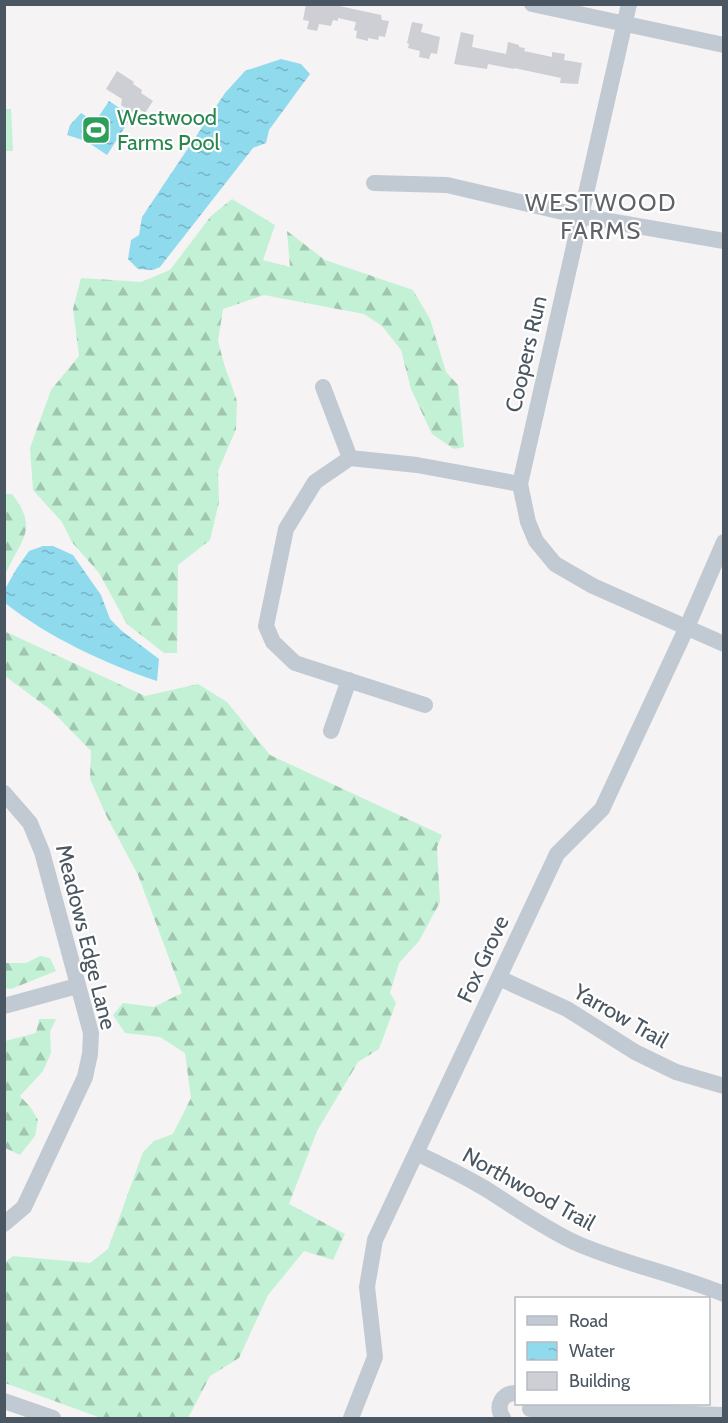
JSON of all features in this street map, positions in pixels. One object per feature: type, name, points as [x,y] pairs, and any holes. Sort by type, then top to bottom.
[{"type":"street","points":[[532,4],[723,45]]},
{"type":"street","name":"Coopers Run","points":[[629,4],[520,484],[528,522],[536,541],[555,564],[593,586],[723,644]]},
{"type":"street","points":[[374,183],[447,186],[580,216],[723,241]]},
{"type":"street","points":[[323,387],[350,458]]},
{"type":"street","points":[[426,705],[295,663],[273,642],[266,626],[286,529],[315,482],[350,458],[417,465],[520,484]]},
{"type":"street","name":"Fox Grove","points":[[351,1419],[375,1357],[367,1287],[375,1240],[557,854],[602,809],[687,627],[723,542]]},
{"type":"street","points":[[331,732],[349,680]]},
{"type":"street","name":"Meadows Edge Lane","points":[[4,793],[30,823],[42,852],[91,1033],[90,1054],[85,1077],[24,1207],[4,1224]]},
{"type":"street","name":"Yarrow Trail","points":[[499,978],[567,1009],[635,1052],[676,1072],[723,1086]]},
{"type":"street","points":[[4,1006],[77,986]]},
{"type":"street","name":"Northwood Trail","points":[[417,1153],[572,1240],[621,1260],[723,1294]]},
{"type":"street","points":[[503,1419],[499,1413],[501,1400],[515,1393]]},
{"type":"street","points":[[4,1401],[53,1419]]},
{"type":"street","points":[[528,1410],[723,1415]]},
{"type":"green space","points":[[5,109],[11,109],[13,151],[5,151]]},
{"type":"green space","points":[[232,199],[275,225],[263,260],[290,267],[287,231],[325,260],[413,290],[430,319],[446,372],[458,385],[464,447],[454,449],[432,434],[411,389],[401,350],[382,326],[364,314],[264,295],[223,309],[218,341],[237,401],[236,429],[218,471],[219,502],[210,540],[178,565],[177,653],[164,653],[127,624],[99,573],[72,542],[62,522],[33,490],[30,448],[51,390],[79,356],[73,309],[81,278],[141,282],[170,270],[211,216]]},
{"type":"green space","points":[[5,494],[12,494],[20,506],[26,526],[25,535],[5,575]]},
{"type":"green space","points":[[4,631],[145,696],[198,684],[227,702],[270,755],[442,835],[437,847],[440,902],[419,941],[399,963],[390,993],[396,1003],[379,1049],[358,1062],[317,1131],[289,1204],[345,1234],[333,1260],[304,1251],[268,1295],[239,1358],[210,1376],[188,1418],[101,1418],[5,1383],[5,1262],[13,1256],[90,1263],[108,1249],[143,1152],[154,1141],[173,1134],[191,1098],[185,1053],[160,1037],[125,1033],[113,1015],[123,1003],[154,1007],[182,993],[138,875],[90,779],[91,751],[52,711],[5,676]]},
{"type":"green space","points":[[40,956],[50,958],[56,971],[11,989],[5,988],[5,963],[26,963]]},
{"type":"green space","points":[[39,1019],[56,1019],[50,1032],[51,1053],[43,1071],[20,1096],[38,1120],[35,1136],[20,1155],[5,1148],[5,1041],[36,1033]]},
{"type":"water","points":[[281,59],[301,64],[310,74],[269,130],[266,143],[253,148],[160,267],[153,270],[138,269],[128,259],[131,240],[139,235],[142,217],[225,93],[245,71]]},
{"type":"water","name":"Westwood Farms Pool","points":[[109,101],[132,116],[107,155],[86,141],[67,135],[70,125],[81,113],[95,122]]},
{"type":"water","points":[[43,546],[53,546],[73,555],[101,595],[110,619],[159,659],[157,681],[78,648],[40,627],[5,603],[5,589],[17,568],[29,551]]},
{"type":"building","points":[[306,4],[323,6],[330,4],[381,15],[382,20],[389,21],[385,37],[379,36],[378,40],[368,38],[368,41],[356,38],[357,31],[354,30],[356,22],[338,18],[338,21],[333,20],[331,26],[319,24],[317,31],[307,29],[309,21],[303,20]]},
{"type":"building","points":[[412,22],[423,24],[421,32],[440,37],[437,54],[431,53],[429,59],[419,57],[420,51],[408,48]]},
{"type":"building","points":[[461,32],[474,35],[472,47],[506,54],[508,42],[525,48],[524,51],[552,57],[552,52],[565,54],[564,60],[582,63],[578,84],[560,83],[561,78],[514,68],[488,64],[487,69],[454,64]]},
{"type":"building","points":[[117,71],[134,82],[133,84],[142,90],[141,93],[153,101],[145,113],[137,108],[133,113],[121,105],[122,99],[106,89]]},
{"type":"place","name":"Westwood Farms Pool","points":[[96,130]]},
{"type":"district","name":"WESTWOOD FARMS","points":[[601,216]]}]
